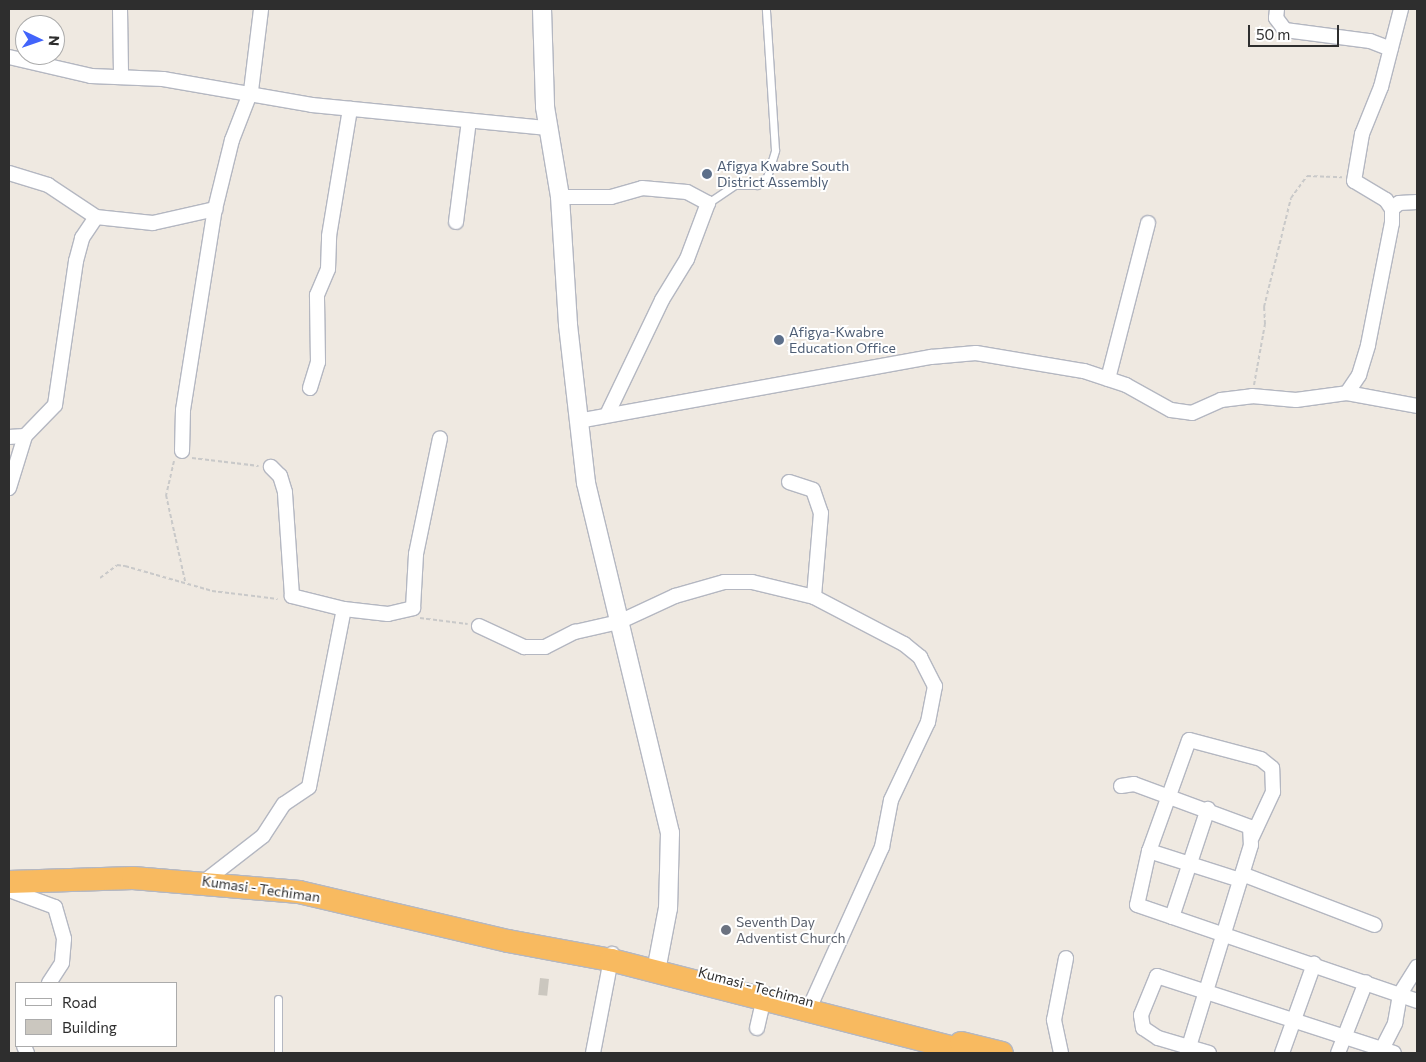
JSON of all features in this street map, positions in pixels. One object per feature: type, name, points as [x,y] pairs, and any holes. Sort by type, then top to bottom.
[{"type":"highway","name":"Kumasi - Techiman","points":[[9,882],[90,878],[205,881],[299,892],[508,941],[612,956],[657,966],[974,1053]]},
{"type":"highway","name":"Kumasi - Techiman","points":[[765,995],[812,1002],[1002,1053]]},
{"type":"street","points":[[120,9],[121,75]]},
{"type":"street","points":[[182,451],[183,410],[215,210],[232,140],[251,91],[261,9]]},
{"type":"street","points":[[542,9],[548,128],[560,197],[578,421],[586,483],[669,826],[669,900],[657,966]]},
{"type":"street","points":[[1277,9],[1276,18],[1285,30],[1370,41],[1391,49]]},
{"type":"street","points":[[1392,209],[1366,184],[1354,181],[1362,134],[1391,49],[1401,9]]},
{"type":"street","points":[[9,57],[92,76],[121,75],[251,91],[350,109],[548,128]]},
{"type":"street","points":[[310,388],[318,362],[317,295],[328,269],[329,236],[350,109]]},
{"type":"street","points":[[456,222],[469,121]]},
{"type":"street","points":[[9,173],[48,185],[96,217],[153,223],[215,210]]},
{"type":"street","points":[[560,197],[611,197],[642,188],[687,192],[708,203],[687,259],[662,300],[607,415]]},
{"type":"street","points":[[1348,393],[1359,375],[1368,345],[1392,209],[1399,203],[1417,202]]},
{"type":"street","points":[[9,488],[25,436],[55,405],[76,261],[82,238],[96,217]]},
{"type":"street","points":[[1108,378],[1148,223]]},
{"type":"street","points":[[578,421],[931,357],[976,353],[1022,358],[1108,378],[1171,410],[1192,414],[1221,400],[1252,396],[1296,400],[1348,393],[1417,406]]},
{"type":"street","points":[[9,437],[25,436]]},
{"type":"street","points":[[271,467],[280,476],[285,492],[287,581],[298,600],[344,609],[388,614],[413,608],[416,554],[440,438]]},
{"type":"street","points":[[789,482],[813,490],[821,513],[819,578],[814,597]]},
{"type":"street","points":[[479,626],[524,647],[545,647],[576,632],[619,622],[651,605],[724,582],[778,586],[814,597],[904,644],[926,663],[935,686],[928,722],[890,800],[882,847],[812,1002]]},
{"type":"street","points":[[205,881],[263,836],[284,804],[308,787],[344,609]]},
{"type":"street","points":[[1188,1050],[1224,934],[1252,837],[1274,792],[1272,768],[1260,759],[1189,740],[1149,851],[1135,901],[1140,908],[1172,917],[1224,934],[1314,964],[1400,994],[1417,1002]]},
{"type":"street","points":[[1121,786],[1134,784],[1244,822],[1252,837]]},
{"type":"street","points":[[1172,917],[1208,809]]},
{"type":"street","points":[[1149,851],[1241,877],[1375,925]]},
{"type":"street","points":[[9,890],[55,907],[64,939],[62,963],[50,982]]},
{"type":"street","points":[[593,1053],[612,956]]},
{"type":"street","points":[[1061,1053],[1054,1020],[1066,958]]},
{"type":"street","points":[[1282,1053],[1314,964]]},
{"type":"street","points":[[1209,1053],[1188,1050],[1148,1033],[1141,1015],[1159,974],[1295,1018],[1386,1051],[1395,1023],[1400,994],[1417,967]]},
{"type":"street","points":[[1338,1053],[1366,982]]},
{"type":"street","points":[[757,1028],[765,995]]},
{"type":"lane","points":[[708,203],[735,185],[757,186],[768,177],[775,150],[766,9]]},
{"type":"lane","points":[[278,999],[278,1053]]},
{"type":"path","points":[[1252,396],[1266,324],[1264,307],[1291,198],[1307,176],[1331,174],[1354,181]]},
{"type":"path","points":[[184,581],[166,495],[170,469],[182,451],[207,461],[271,467]]},
{"type":"path","points":[[100,578],[117,565],[184,581],[212,592],[298,600]]},
{"type":"path","points":[[413,608],[421,618],[479,626]]},
{"type":"building","points":[[540,978],[549,979],[547,996],[538,995]]},
{"type":"place","name":"Afigya Kwabre South District Assembly","points":[[707,174]]},
{"type":"place","name":"Afigya-Kwabre Education Office","points":[[779,340]]},
{"type":"place","name":"Seventh Day Adventist Church","points":[[726,930]]}]
